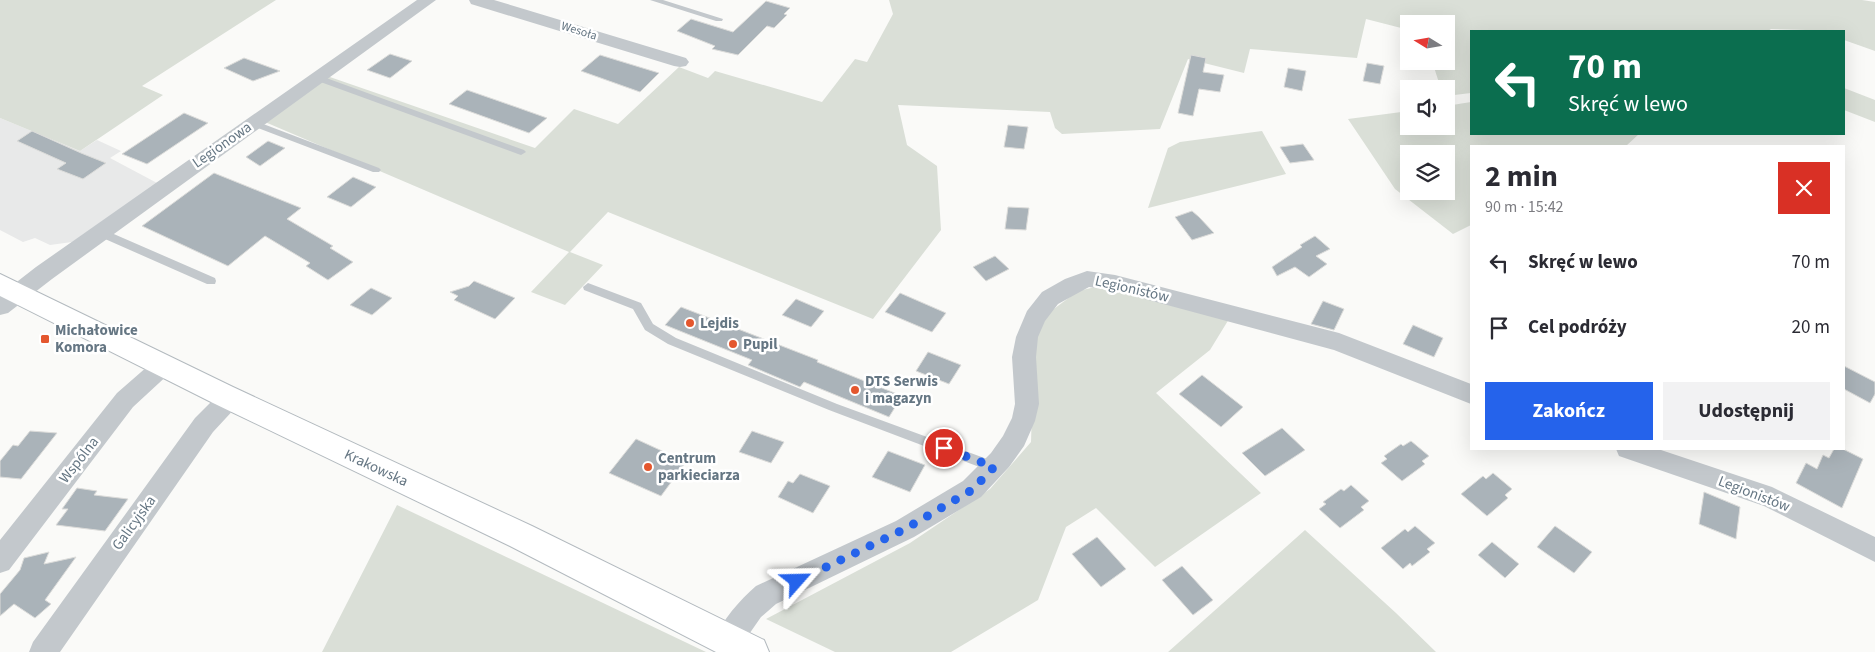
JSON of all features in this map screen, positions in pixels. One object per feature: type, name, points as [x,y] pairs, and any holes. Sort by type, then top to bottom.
[{"type":"main road","name":"Krakowska","points":[[6,295],[164,365],[521,536],[740,646]]},
{"type":"street","name":"Legionowa","points":[[6,295],[100,232],[428,0]]},
{"type":"street","name":"Wesoła","points":[[477,0],[680,62]]},
{"type":"street","name":"Legionistów","points":[[740,646],[751,608],[766,596],[905,529],[972,490],[994,467],[1015,439],[1016,432],[1023,421],[1027,404],[1024,358],[1027,337],[1034,317],[1050,298],[1087,279],[1115,283],[1339,342],[1470,394]]},
{"type":"street","name":"Wspólna","points":[[0,561],[125,400],[164,365]]},
{"type":"street","name":"Galicyjska","points":[[42,652],[204,425],[230,398]]},
{"type":"street","name":"Legionistów","points":[[1634,450],[1659,454],[1772,498],[1875,550]]},
{"type":"lane","points":[[654,0],[719,19]]},
{"type":"lane","points":[[318,78],[521,152]]},
{"type":"lane","points":[[253,123],[376,170]]},
{"type":"lane","points":[[100,232],[211,281]]},
{"type":"lane","points":[[588,287],[637,306],[643,320],[649,327],[672,341],[833,407],[994,467]]},
{"type":"shaded area","points":[[0,0],[276,0],[142,86],[163,95],[80,151],[0,118]]},
{"type":"shaded area","points":[[889,0],[1862,0],[1875,2],[1875,51],[1845,40],[1845,30],[1470,30],[1470,93],[1455,95],[1455,80],[1438,80],[1435,70],[1455,70],[1455,15],[1400,15],[1400,28],[1366,19],[1357,58],[1250,49],[1244,73],[1188,59],[1160,129],[1062,134],[1055,128],[1050,112],[898,105],[907,145],[937,166],[941,230],[873,319],[608,212],[570,252],[603,265],[565,305],[531,292],[569,252],[265,122],[327,76],[535,148],[574,109],[618,124],[679,67],[708,78],[715,71],[822,102],[855,59],[867,62],[893,14]]},
{"type":"shaded area","points":[[1845,88],[1875,100],[1875,122],[1845,110]]},
{"type":"shaded area","points":[[1470,102],[1470,135],[1638,135],[1627,145],[1470,145],[1470,226],[1453,234],[1409,200],[1455,200],[1455,145],[1400,145],[1400,193],[1395,189],[1348,119],[1400,112],[1400,135],[1455,135],[1455,105]]},
{"type":"shaded area","points":[[0,118],[80,151],[97,140],[121,151],[110,158],[157,183],[72,242],[50,245],[35,238],[23,242],[0,230]]},
{"type":"shaded area","points":[[1262,131],[1286,174],[1148,208],[1168,148],[1180,142]]},
{"type":"shaded area","points":[[1100,286],[1229,319],[1210,350],[1156,393],[1261,493],[1155,567],[1096,508],[1066,527],[1038,600],[951,652],[835,652],[766,619],[910,543],[990,489],[1031,442],[1034,343],[1043,317],[1078,291]]},
{"type":"shaded area","points":[[397,505],[706,652],[322,652]]},
{"type":"shaded area","points":[[1305,530],[1436,652],[1168,652]]},
{"type":"building","points":[[766,1],[790,8],[784,14],[787,15],[774,28],[767,26],[738,55],[712,49],[715,46],[677,31],[691,19],[733,32]]},
{"type":"building","points":[[390,54],[412,61],[390,78],[367,70]]},
{"type":"building","points":[[600,55],[659,73],[640,92],[581,71]]},
{"type":"building","points":[[1191,55],[1206,58],[1203,72],[1224,75],[1220,92],[1199,89],[1193,116],[1178,113]]},
{"type":"building","points":[[244,58],[280,71],[253,81],[224,68]]},
{"type":"building","points":[[1367,63],[1384,66],[1380,84],[1363,81]]},
{"type":"building","points":[[1288,68],[1306,71],[1302,91],[1284,87]]},
{"type":"building","points":[[467,90],[547,118],[529,133],[449,104]]},
{"type":"building","points":[[184,113],[208,123],[147,164],[122,154]]},
{"type":"building","points":[[1008,125],[1028,127],[1024,149],[1004,147]]},
{"type":"building","points":[[32,131],[106,163],[83,179],[57,169],[66,163],[17,141]]},
{"type":"building","points":[[268,141],[285,148],[260,166],[246,157]]},
{"type":"building","points":[[1303,144],[1314,160],[1290,163],[1280,147]]},
{"type":"building","points":[[214,173],[301,208],[287,219],[333,246],[330,248],[353,262],[328,280],[306,266],[310,263],[265,236],[228,266],[142,226]]},
{"type":"building","points":[[353,177],[376,187],[351,207],[327,197]]},
{"type":"building","points":[[1008,207],[1029,208],[1026,230],[1005,229]]},
{"type":"building","points":[[1192,211],[1214,233],[1192,240],[1175,217]]},
{"type":"building","points":[[1315,236],[1330,249],[1316,256],[1327,264],[1309,277],[1295,267],[1277,276],[1272,267]]},
{"type":"building","points":[[995,256],[1009,269],[986,281],[973,267]]},
{"type":"building","points":[[474,281],[515,298],[495,319],[454,300],[458,296],[450,292],[469,286]]},
{"type":"building","points":[[371,288],[392,298],[372,315],[350,305]]},
{"type":"building","points":[[900,293],[946,313],[932,332],[885,312]]},
{"type":"building","points":[[796,299],[824,311],[811,327],[782,315]]},
{"type":"building","points":[[1323,301],[1344,309],[1334,330],[1311,324]]},
{"type":"building","points":[[681,307],[818,360],[817,362],[902,396],[889,417],[804,382],[800,387],[748,365],[752,360],[665,325]]},
{"type":"building","points":[[1413,325],[1443,338],[1434,357],[1403,344]]},
{"type":"building","points":[[928,352],[961,365],[949,384],[916,371]]},
{"type":"building","points":[[1845,367],[1875,382],[1875,394],[1870,403],[1845,390]]},
{"type":"building","points":[[1202,375],[1243,407],[1221,427],[1179,394]]},
{"type":"building","points":[[1282,428],[1305,450],[1265,476],[1242,453]]},
{"type":"building","points":[[30,431],[57,433],[21,479],[0,477],[0,461],[13,445],[18,446]]},
{"type":"building","points":[[752,431],[784,442],[771,463],[739,452]]},
{"type":"building","name":"Centrum parkieciarza","points":[[636,439],[686,462],[661,496],[609,473]]},
{"type":"building","points":[[1411,441],[1429,456],[1422,461],[1425,464],[1402,481],[1381,463],[1387,459],[1384,456],[1401,444],[1403,446]]},
{"type":"building","points":[[1833,450],[1845,450],[1863,459],[1842,508],[1796,483],[1806,463],[1817,469],[1823,455],[1829,458]]},
{"type":"building","points":[[888,451],[925,465],[910,492],[872,477]]},
{"type":"building","points":[[1493,473],[1512,489],[1505,495],[1508,498],[1487,516],[1461,494],[1483,476],[1486,479]]},
{"type":"building","points":[[800,474],[830,486],[813,513],[778,497],[788,481],[793,483]]},
{"type":"building","points":[[1351,485],[1369,501],[1361,507],[1364,510],[1340,528],[1319,509],[1326,504],[1323,502],[1341,489],[1344,491]]},
{"type":"building","points":[[77,488],[97,491],[94,495],[128,499],[105,531],[56,525],[68,509],[62,509]]},
{"type":"building","points":[[1704,492],[1740,507],[1736,539],[1699,524]]},
{"type":"building","points":[[1415,526],[1435,543],[1427,549],[1430,552],[1412,566],[1410,563],[1403,569],[1381,548],[1405,529],[1408,532]]},
{"type":"building","points":[[1555,526],[1592,552],[1574,573],[1537,547]]},
{"type":"building","points":[[1097,537],[1126,569],[1101,587],[1072,554]]},
{"type":"building","points":[[1492,542],[1519,564],[1505,578],[1478,555]]},
{"type":"building","points":[[49,552],[44,564],[76,557],[45,600],[51,604],[35,618],[14,604],[0,616],[0,594],[20,570],[24,558]]},
{"type":"building","points":[[1182,566],[1213,600],[1193,615],[1162,580]]},
{"type":"place","name":"Lejdis","points":[[690,323]]},
{"type":"place","name":"Michałowice Komora","points":[[45,339]]},
{"type":"place","name":"Pupil","points":[[733,344]]},
{"type":"place","name":"DTS Serwis i magazyn","points":[[855,390]]},
{"type":"place","name":"Centrum parkieciarza","points":[[648,467]]},
{"type":"route","points":[[797,581],[905,529],[972,490],[994,467],[944,448]]}]
